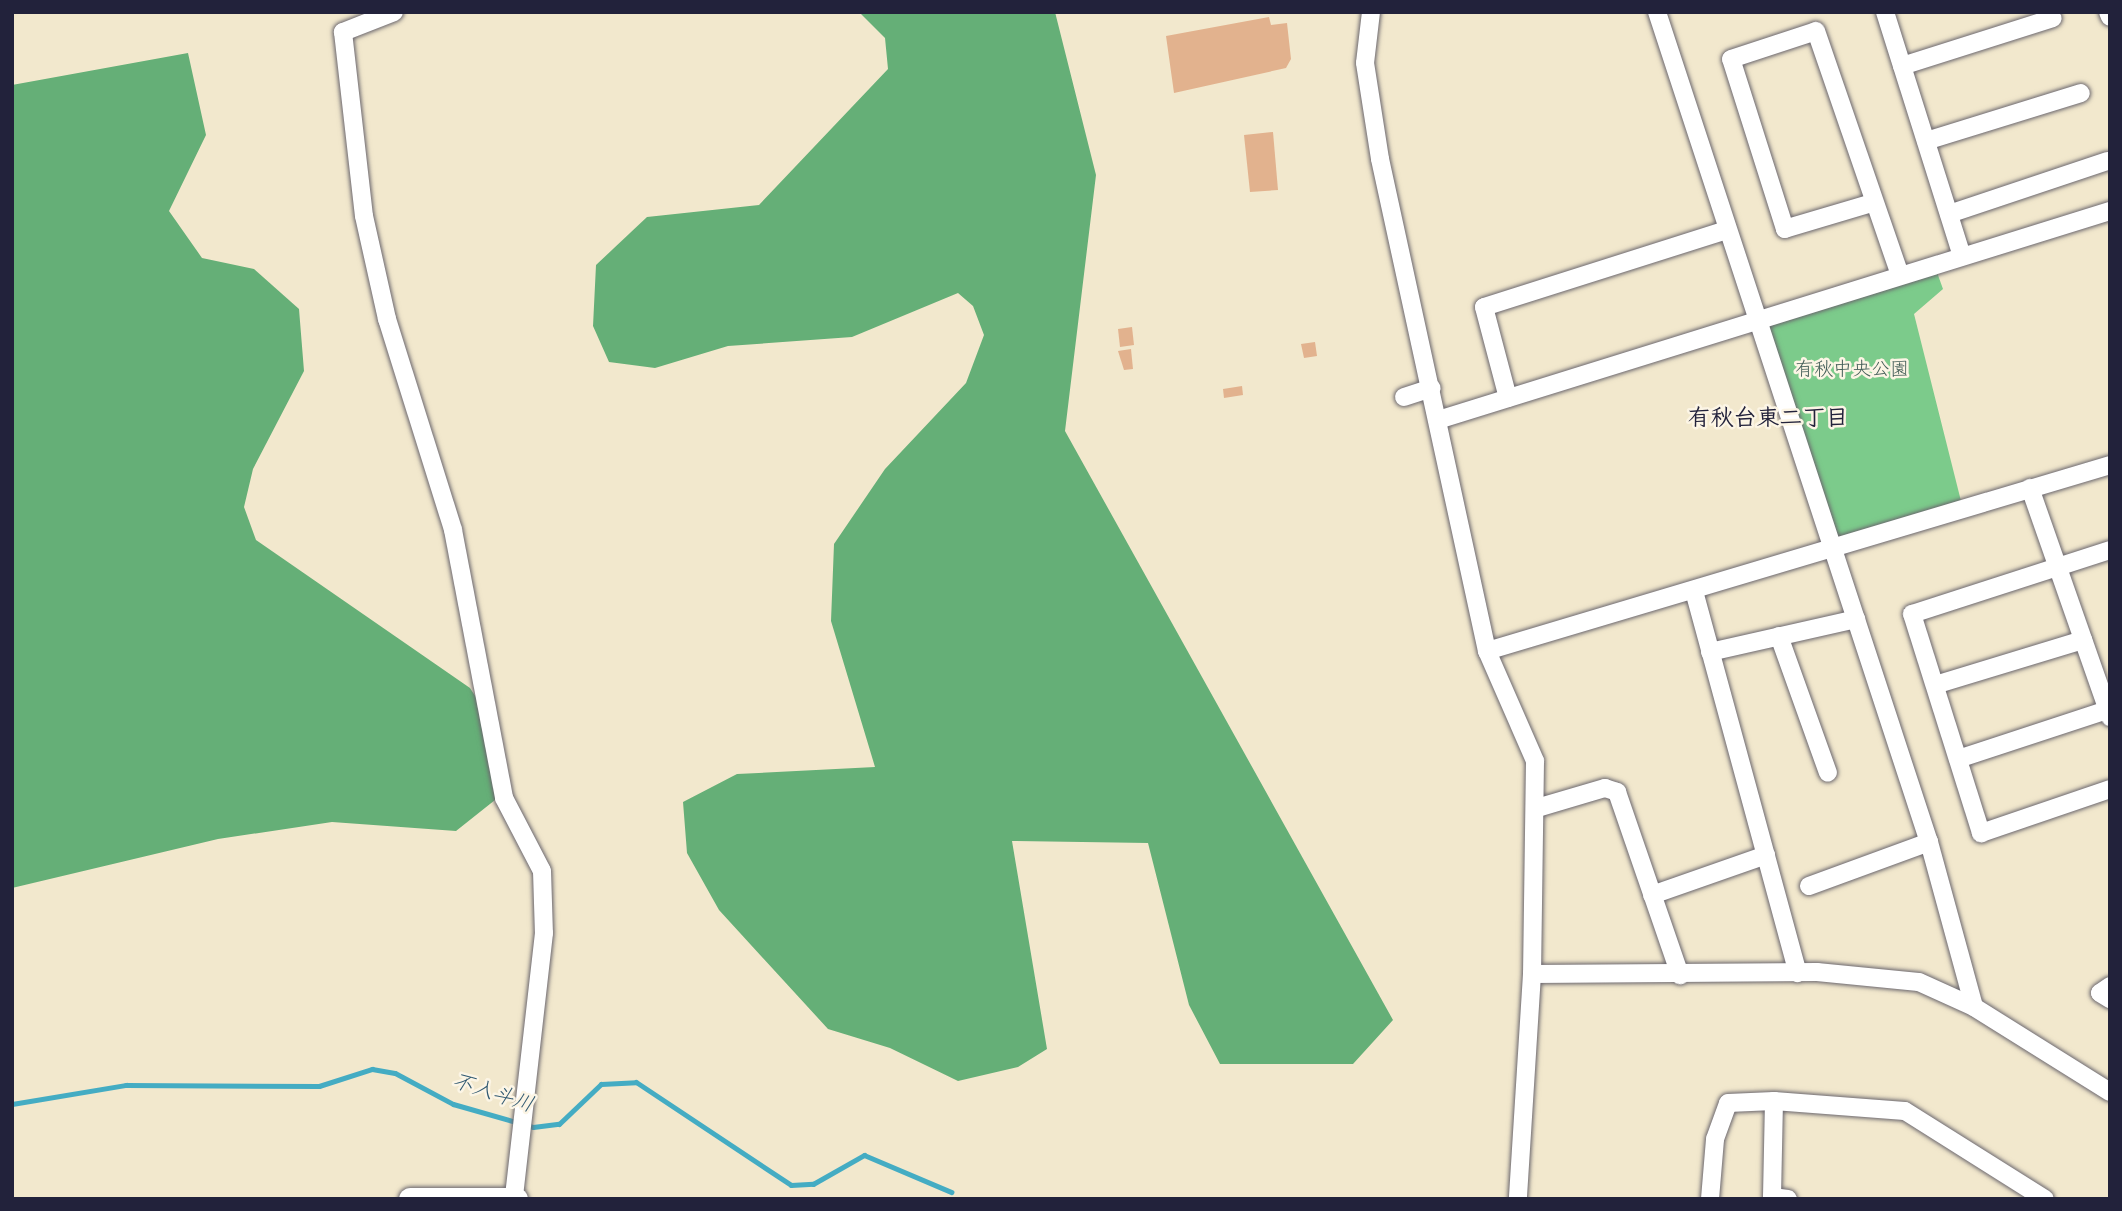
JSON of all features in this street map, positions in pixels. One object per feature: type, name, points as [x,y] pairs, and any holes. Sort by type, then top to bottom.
[{"type":"main road","points":[[410,1199],[515,1199]]},
{"type":"street","points":[[394,12],[343,32],[364,216],[387,319],[453,530],[504,798],[542,871],[544,933],[515,1199]]},
{"type":"street","points":[[1371,12],[1367,77],[1487,651],[1535,761],[1537,808],[1532,974],[1518,1199]]},
{"type":"street","points":[[1885,12],[1962,256]]},
{"type":"street","points":[[1656,15],[1929,842],[1974,1007]]},
{"type":"street","points":[[1902,66],[2053,18]]},
{"type":"street","points":[[1872,203],[1785,229],[1731,59],[1816,31],[1872,203],[1900,275]]},
{"type":"street","points":[[1926,141],[2081,93]]},
{"type":"street","points":[[1949,214],[2107,161]]},
{"type":"street","points":[[1438,420],[1756,318],[2110,211]]},
{"type":"street","points":[[1508,398],[1484,307],[1727,230]]},
{"type":"street","points":[[1404,397],[1432,388]]},
{"type":"street","points":[[1487,651],[2110,465]]},
{"type":"street","points":[[1958,759],[2109,714],[2104,684],[2083,640],[2029,488]]},
{"type":"street","points":[[2110,550],[1912,614],[1981,833],[2110,789]]},
{"type":"street","points":[[1694,591],[1798,973]]},
{"type":"street","points":[[1710,652],[1856,619]]},
{"type":"street","points":[[1779,636],[1828,773]]},
{"type":"street","points":[[1935,685],[2083,640]]},
{"type":"street","points":[[1537,808],[1613,787],[1679,975]]},
{"type":"street","points":[[1809,886],[1929,842]]},
{"type":"street","points":[[1652,895],[1766,855]]},
{"type":"street","points":[[1532,974],[1798,973],[1919,982],[1974,1007],[2110,1092]]},
{"type":"street","points":[[2110,986],[2100,993],[2110,999]]},
{"type":"street","points":[[1710,1199],[1715,1139],[1728,1104],[1774,1101],[1905,1111],[2045,1199]]},
{"type":"street","points":[[1774,1101],[1772,1196],[1788,1199]]},
{"type":"green space","points":[[859,12],[1055,12],[1096,175],[1065,431],[1393,1020],[1353,1064],[1220,1064],[1189,1005],[1148,843],[1012,841],[1047,1049],[1018,1067],[958,1081],[890,1048],[828,1029],[719,910],[687,853],[683,802],[737,774],[875,767],[831,621],[834,544],[885,469],[966,383],[984,335],[973,306],[958,293],[852,337],[728,346],[655,368],[609,362],[593,326],[596,265],[647,217],[759,205],[888,69],[885,38]]},
{"type":"green space","points":[[188,53],[206,135],[169,211],[202,258],[254,269],[299,309],[304,371],[253,469],[244,507],[256,540],[470,688],[501,736],[495,800],[456,831],[332,822],[218,839],[12,888],[12,85]]},
{"type":"green space","name":"有秋中央公園","points":[[1934,264],[1943,289],[1914,314],[1963,509],[1832,550],[1756,318]]},
{"type":"building","points":[[1269,17],[1271,25],[1287,23],[1291,59],[1286,68],[1174,93],[1166,36]]},
{"type":"building","points":[[1273,132],[1278,190],[1250,192],[1244,135]]},
{"type":"building","points":[[1132,327],[1134,345],[1120,347],[1118,329]]},
{"type":"building","points":[[1315,342],[1317,356],[1304,358],[1301,344]]},
{"type":"building","points":[[1131,349],[1133,369],[1124,370],[1118,351]]},
{"type":"building","points":[[1242,386],[1243,395],[1224,398],[1223,389]]},
{"type":"waterway","name":"不入斗川","points":[[12,1104],[126,1085],[319,1086],[372,1069],[395,1073],[453,1104],[533,1127],[559,1124],[601,1084],[636,1082],[791,1185],[813,1184],[864,1155],[951,1192]]},
{"type":"district","name":"有秋台東二丁目","points":[[1768,421]]}]
